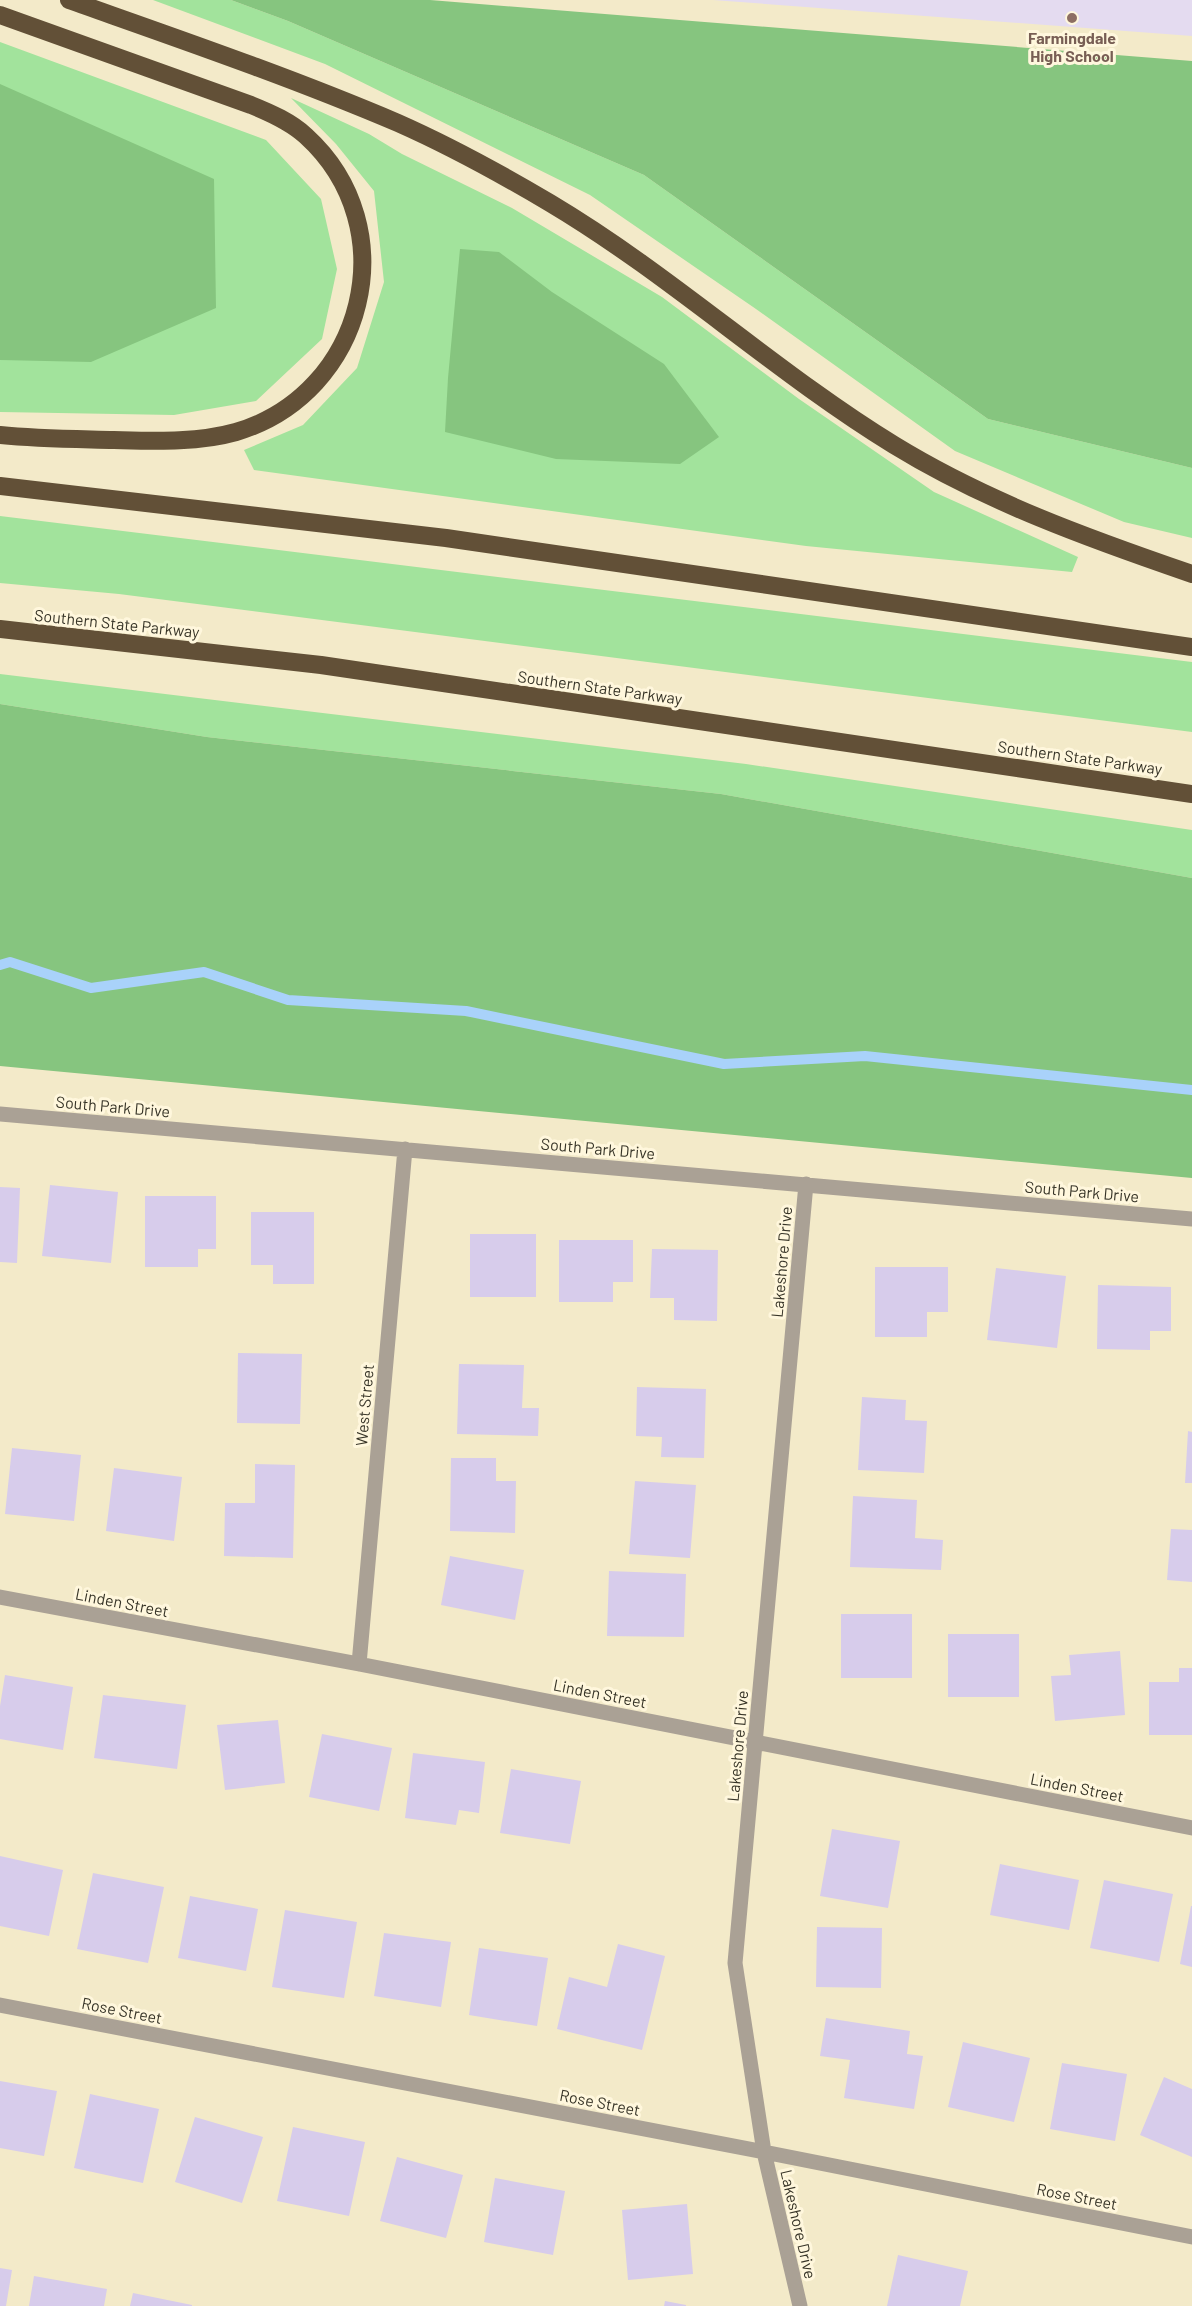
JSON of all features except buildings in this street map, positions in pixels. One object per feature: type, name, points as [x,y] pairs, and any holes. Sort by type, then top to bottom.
[{"type":"highway","points":[[69,0],[316,90],[400,125],[480,164],[551,204],[621,248],[837,408],[896,447],[1037,518],[1192,574]]},
{"type":"highway","points":[[0,15],[251,105],[280,118],[306,135],[327,158],[354,210],[362,239],[362,269],[353,323],[328,369],[310,391],[264,420],[236,432],[171,441],[76,440],[0,435]]},
{"type":"highway","points":[[0,486],[446,538],[1192,647]]},
{"type":"highway","name":"Southern State Parkway","points":[[0,629],[321,665],[1192,794]]},
{"type":"street","name":"South Park Drive","points":[[0,1114],[1192,1219]]},
{"type":"street","name":"West Street","points":[[359,1664],[405,1149]]},
{"type":"street","name":"Lakeshore Drive","points":[[800,2306],[765,2152],[735,1963],[806,1184]]},
{"type":"street","name":"Linden Street","points":[[0,1597],[359,1664],[1192,1828]]},
{"type":"street","name":"Rose Street","points":[[0,2005],[765,2152],[1192,2237]]},
{"type":"shaded area","name":"Farmingdale High School","points":[[713,0],[1192,0],[1192,36]]},
{"type":"green space","points":[[153,0],[231,0],[288,21],[644,175],[988,419],[1192,468],[1192,538],[1124,522],[955,451],[756,309],[590,195],[325,64]]},
{"type":"green space","points":[[231,0],[430,0],[1192,61],[1192,468],[988,419],[644,175],[288,21]]},
{"type":"green space","points":[[0,42],[266,140],[321,199],[337,269],[322,339],[256,401],[174,415],[0,412]]},
{"type":"green space","points":[[0,84],[214,179],[216,308],[91,362],[0,360]]},
{"type":"green space","points":[[291,98],[369,134],[402,154],[512,208],[662,297],[799,399],[934,492],[1078,557],[1072,572],[806,546],[254,470],[244,450],[303,425],[357,368],[384,282],[374,191],[336,144]]},
{"type":"green space","points":[[460,249],[499,252],[552,292],[664,364],[719,437],[680,464],[556,459],[445,432]]},
{"type":"green space","points":[[0,516],[1192,662],[1192,732],[119,594],[0,583]]},
{"type":"green space","points":[[0,674],[746,764],[1192,830],[1192,878],[721,794],[207,737],[0,704]]},
{"type":"green space","points":[[0,704],[207,737],[721,794],[1192,878],[1192,1178],[0,1066]]},
{"type":"waterway","points":[[0,965],[10,962],[91,988],[204,972],[288,1000],[466,1011],[724,1064],[865,1056],[1192,1090]]},
{"type":"place","name":"Farmingdale High School","points":[[1072,18]]}]
